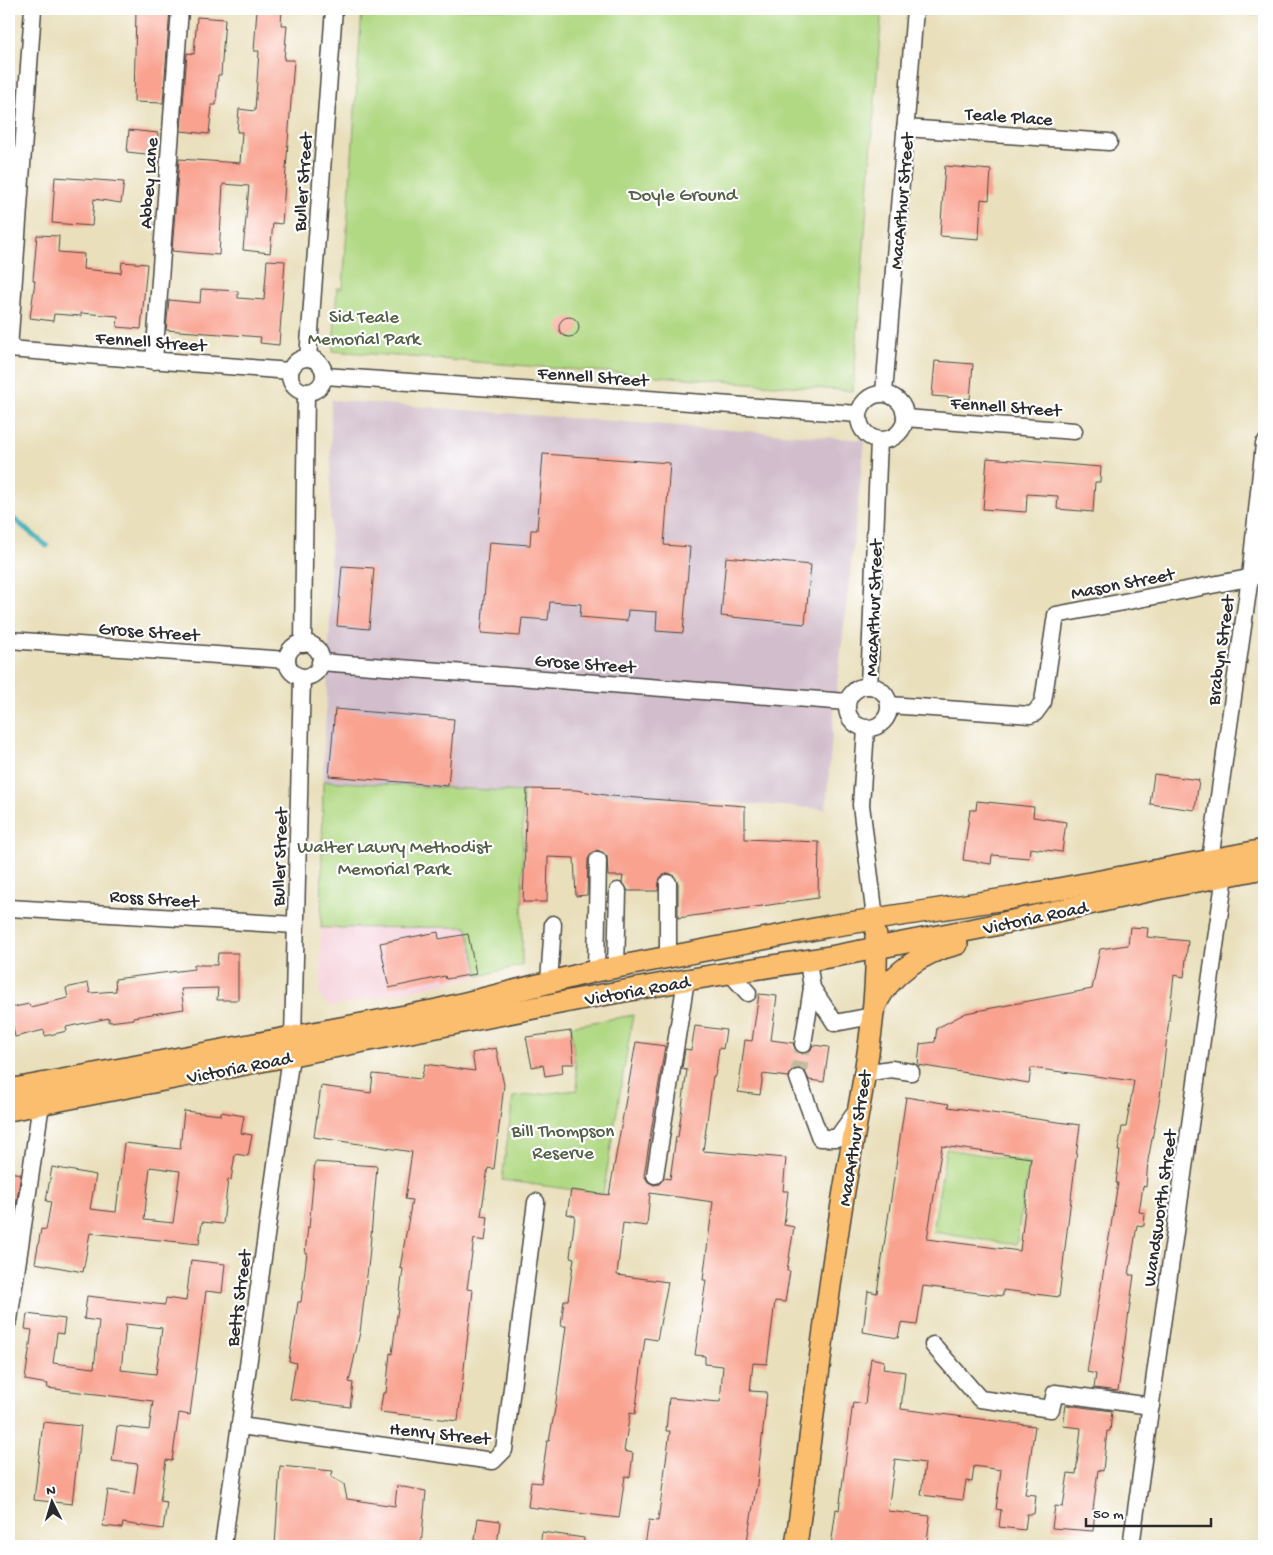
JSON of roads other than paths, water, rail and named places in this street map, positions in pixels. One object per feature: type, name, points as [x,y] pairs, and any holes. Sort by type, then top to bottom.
[{"type":"main road","name":"Victoria Road","points":[[9,1090],[292,1047],[876,948],[990,926],[1152,890],[1264,850]]},
{"type":"main road","name":"Victoria Road","points":[[9,1110],[292,1047],[548,982],[875,918],[1218,868],[1264,868]]},
{"type":"main road","points":[[872,1016],[884,992],[902,972],[925,955],[939,948],[1064,922],[1152,890]]},
{"type":"main road","name":"MacArthur Street","points":[[796,1546],[844,1192],[859,1108],[872,1016],[876,948],[875,918]]},
{"type":"street","points":[[9,349],[34,9]]},
{"type":"street","name":"Abbey Lane","points":[[154,361],[180,9]]},
{"type":"street","name":"Buller Street","points":[[308,358],[334,9]]},
{"type":"street","name":"MacArthur Street","points":[[884,393],[915,9]]},
{"type":"street","name":"Teale Place","points":[[905,128],[1109,142]]},
{"type":"street","name":"Fennell Street","points":[[9,349],[290,371]]},
{"type":"street","points":[[308,358],[321,363],[325,376],[319,388],[306,392],[293,385],[290,371],[296,361],[308,358]]},
{"type":"street","name":"Fennell Street","points":[[325,376],[858,414]]},
{"type":"street","points":[[303,644],[306,392]]},
{"type":"street","points":[[884,393],[897,399],[902,404],[905,418],[897,434],[892,438],[880,440],[866,434],[858,422],[858,414],[864,401],[870,396],[884,393]]},
{"type":"street","name":"Fennell Street","points":[[905,418],[1074,431]]},
{"type":"street","name":"MacArthur Street","points":[[869,686],[880,440]]},
{"type":"street","name":"Brabyn Street","points":[[1218,868],[1257,576],[1264,444]]},
{"type":"street","name":"Mason Street","points":[[889,705],[1030,715],[1035,713],[1043,702],[1056,614],[1257,576]]},
{"type":"street","name":"Grose Street","points":[[9,640],[287,660]]},
{"type":"street","points":[[303,644],[316,649],[320,662],[316,671],[302,677],[290,670],[287,660],[290,650],[303,644]]},
{"type":"street","name":"Grose Street","points":[[320,662],[847,702]]},
{"type":"street","name":"Buller Street","points":[[292,1047],[302,677]]},
{"type":"street","points":[[869,686],[882,692],[889,705],[885,719],[880,725],[866,729],[853,723],[846,710],[847,702],[855,690],[869,686]]},
{"type":"street","name":"MacArthur Street","points":[[866,729],[861,805],[875,918]]},
{"type":"street","points":[[598,860],[606,970]]},
{"type":"street","name":"Wandsworth Street","points":[[1131,1546],[1151,1406],[1218,868]]},
{"type":"street","points":[[668,882],[668,958]]},
{"type":"street","points":[[606,970],[618,890]]},
{"type":"street","name":"Ross Street","points":[[9,908],[296,924]]},
{"type":"street","points":[[548,982],[553,924]]},
{"type":"street","points":[[803,1044],[812,988],[808,961]]},
{"type":"street","points":[[730,972],[748,993]]},
{"type":"street","points":[[655,1175],[686,980]]},
{"type":"street","points":[[812,988],[835,1023],[872,1016]]},
{"type":"street","name":"Betts Street","points":[[223,1546],[292,1047]]},
{"type":"street","points":[[864,1073],[891,1069],[911,1072]]},
{"type":"street","points":[[798,1078],[820,1138],[836,1138],[859,1108]]},
{"type":"street","points":[[9,1320],[41,1104]]},
{"type":"street","name":"Henry Street","points":[[240,1426],[494,1461],[504,1450],[536,1202]]},
{"type":"street","points":[[933,1345],[980,1399],[1051,1409],[1055,1393],[1151,1406]]},
{"type":"waterway","points":[[9,515],[47,546]]},
{"type":"tunnel","points":[[798,1078],[803,1044]]},
{"type":"park label","name":"Doyle Ground","points":[[683,193]]},
{"type":"park label","name":"Sid Teale Memorial Park","points":[[364,326]]},
{"type":"park label","name":"Walter Lawry Methodist Memorial Park","points":[[394,856]]},
{"type":"park label","name":"Bill Thompson Reserve","points":[[563,1140]]}]
